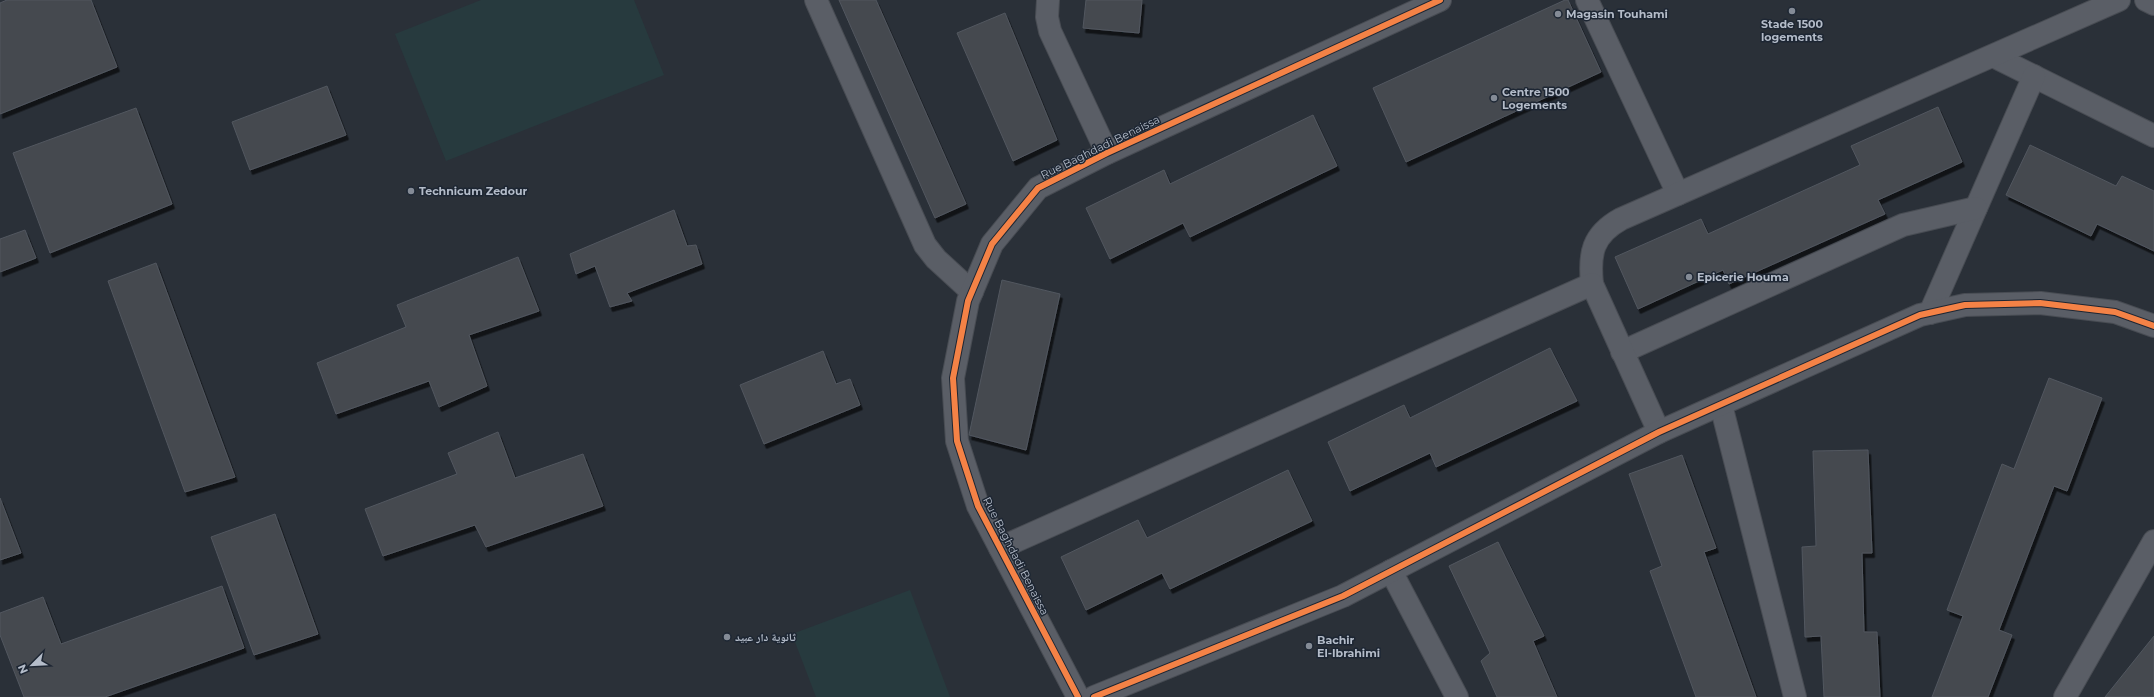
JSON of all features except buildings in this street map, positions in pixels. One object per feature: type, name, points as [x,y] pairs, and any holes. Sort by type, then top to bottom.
[{"type":"street","points":[[816,0],[925,245],[936,260],[972,292]]},
{"type":"street","points":[[1048,0],[1047,17],[1050,31],[1107,153]]},
{"type":"street","name":"Rue Baghdadi Benaissa","points":[[1078,697],[978,506],[957,441],[953,378],[968,301],[992,244],[1038,188],[1107,153],[1440,0]]},
{"type":"street","points":[[1587,0],[1678,194]]},
{"type":"street","points":[[1659,432],[1592,284],[1591,257],[1602,231],[1621,219],[2120,0]]},
{"type":"street","points":[[2146,0],[2154,4]]},
{"type":"street","points":[[1993,56],[2154,136]]},
{"type":"street","points":[[1930,313],[2034,76]]},
{"type":"street","points":[[1622,352],[1903,225],[1976,208]]},
{"type":"street","points":[[1000,548],[1592,284]]},
{"type":"street","points":[[1094,697],[1343,596],[1659,432],[1920,316],[1965,305],[2040,303],[2115,312],[2154,326]]},
{"type":"street","points":[[1721,405],[1795,697]]},
{"type":"street","points":[[2065,697],[2154,541]]},
{"type":"street","points":[[1391,571],[1457,697]]},
{"type":"green space","points":[[481,0],[634,0],[664,75],[446,161],[395,34]]},
{"type":"green space","points":[[910,590],[950,697],[816,697],[792,634]]},
{"type":"cycle path","points":[[1078,697],[978,506],[957,441],[953,378],[968,301],[992,244],[1038,188],[1107,153],[1440,0]]},
{"type":"cycle path","points":[[1094,697],[1343,596],[1659,432],[1920,315],[1965,305],[2040,303],[2115,312],[2154,326]]},
{"type":"place","name":"Stade 1500 logements","points":[[1792,11]]},
{"type":"place","name":"Magasin Touhami","points":[[1558,14]]},
{"type":"place","name":"Centre 1500 Logements","points":[[1494,98]]},
{"type":"place","name":"Technicum Zedour","points":[[411,191]]},
{"type":"place","name":"Epicerie Houma","points":[[1689,277]]},
{"type":"place","name":"ثانوية دار عبيد","points":[[727,637]]},
{"type":"place","name":"Bachir El-Ibrahimi","points":[[1309,646]]}]
